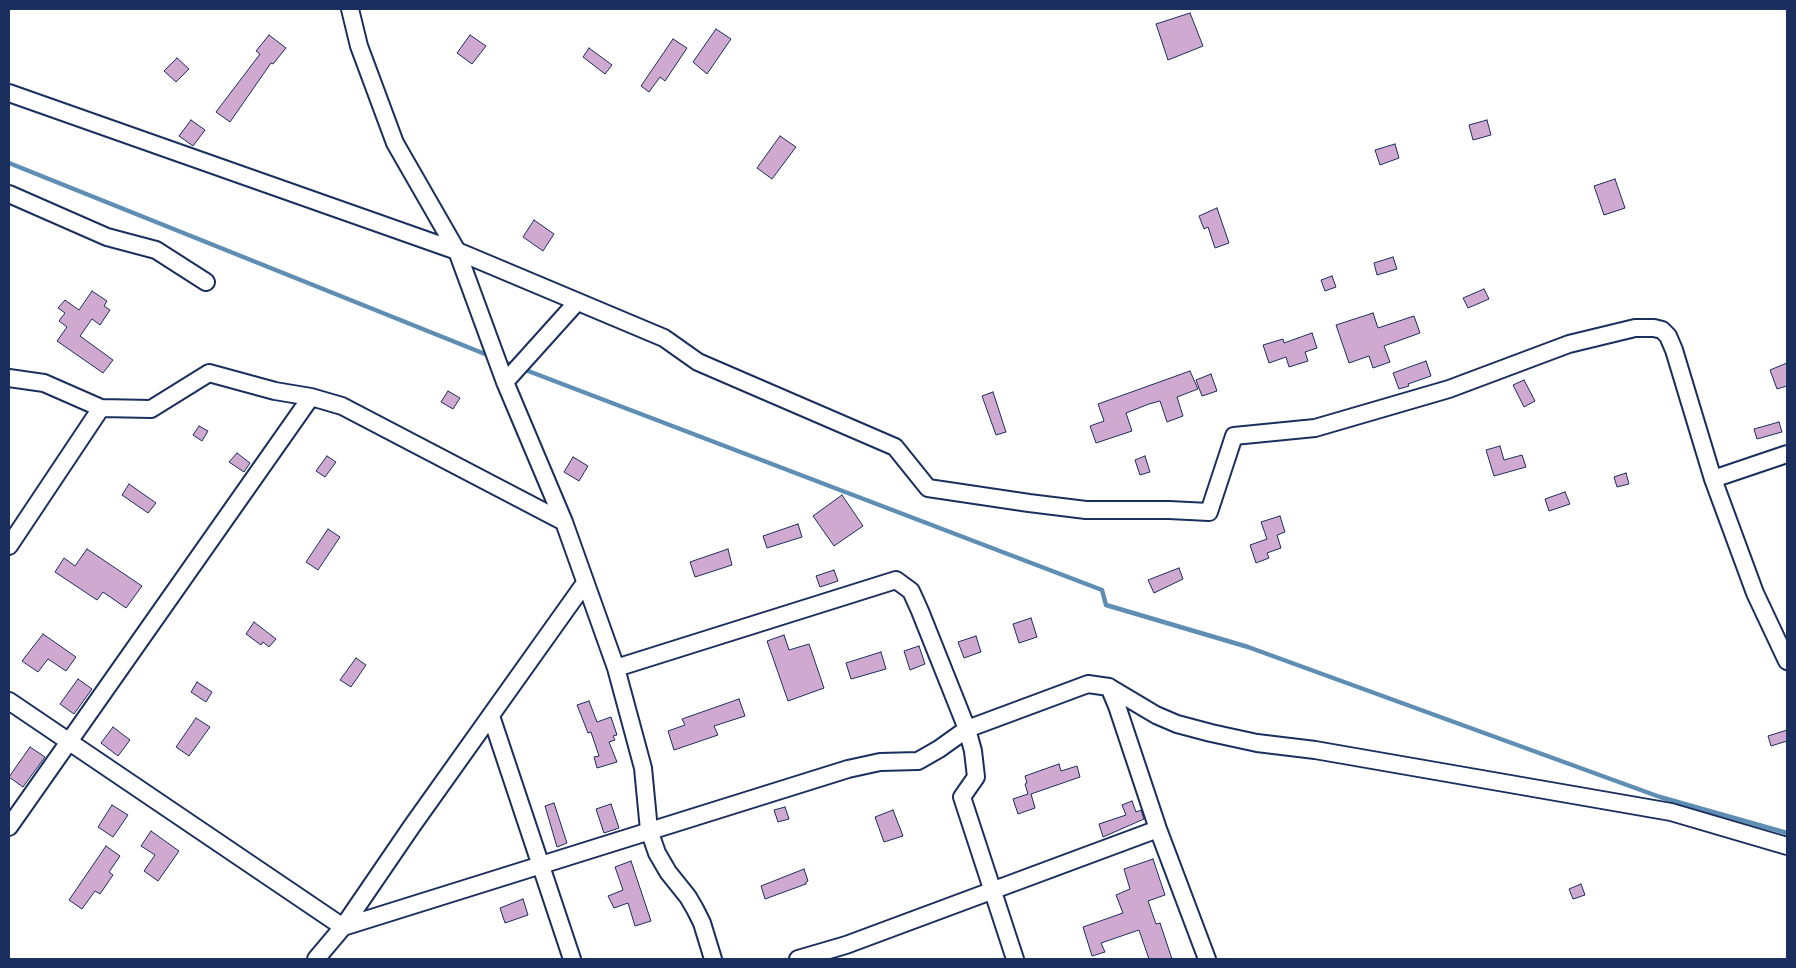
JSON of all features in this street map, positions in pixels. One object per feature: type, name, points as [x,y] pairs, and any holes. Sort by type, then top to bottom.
[{"type":"street","points":[[350,9],[359,46],[395,143],[457,252],[505,382],[564,522],[616,668],[643,768],[649,830],[657,853],[668,872],[688,897],[702,922],[713,959]]},
{"type":"street","points":[[9,93],[457,252],[664,338],[698,362],[895,446],[928,488],[1086,510],[1209,512],[1234,436],[1315,428],[1449,389],[1569,344],[1635,328],[1662,330],[1668,336],[1674,350],[1713,479],[1755,593],[1787,661]]},
{"type":"street","points":[[9,194],[107,237],[156,250],[206,282]]},
{"type":"street","points":[[505,382],[577,302]]},
{"type":"street","points":[[9,378],[44,383],[101,408],[151,409],[209,373],[275,391],[342,406],[564,522]]},
{"type":"street","points":[[9,827],[311,398]]},
{"type":"street","points":[[9,546],[101,408]]},
{"type":"street","points":[[1713,479],[1787,454]]},
{"type":"street","points":[[616,668],[896,580],[911,591],[967,729],[973,751],[976,777],[962,797],[1016,959]]},
{"type":"street","points":[[316,959],[343,926],[585,583]]},
{"type":"street","points":[[343,926],[848,769],[880,762],[918,761],[939,750],[967,729],[1088,684],[1109,687],[1177,724],[1211,733],[1671,812],[1787,846]]},
{"type":"street","points":[[1109,687],[1158,829],[1207,959]]},
{"type":"street","points":[[9,701],[343,926]]},
{"type":"street","points":[[491,716],[572,959]]},
{"type":"street","points":[[798,959],[846,944],[1158,829]]},
{"type":"building","points":[[1190,13],[1203,46],[1168,60],[1156,24]]},
{"type":"building","points":[[716,29],[731,39],[707,74],[693,62]]},
{"type":"building","points":[[269,35],[286,48],[273,64],[271,63],[230,122],[216,112],[260,54],[256,51]]},
{"type":"building","points":[[470,35],[486,46],[472,64],[457,53]]},
{"type":"building","points":[[673,39],[687,48],[665,81],[660,77],[649,92],[641,86]]},
{"type":"building","points":[[589,48],[612,65],[605,74],[583,57]]},
{"type":"building","points":[[177,58],[189,69],[176,82],[164,71]]},
{"type":"building","points":[[191,120],[205,130],[193,146],[179,136]]},
{"type":"building","points":[[1487,120],[1491,135],[1473,140],[1469,125]]},
{"type":"building","points":[[780,136],[796,147],[772,179],[757,168]]},
{"type":"building","points":[[1395,144],[1399,158],[1380,165],[1375,150]]},
{"type":"building","points":[[1615,179],[1625,208],[1604,215],[1594,186]]},
{"type":"building","points":[[1217,208],[1229,243],[1215,248],[1208,227],[1204,229],[1199,216]]},
{"type":"building","points":[[534,220],[554,234],[543,251],[523,237]]},
{"type":"building","points":[[1393,257],[1397,269],[1377,275],[1374,263]]},
{"type":"building","points":[[1332,276],[1336,287],[1325,291],[1321,280]]},
{"type":"building","points":[[1484,289],[1489,299],[1468,308],[1463,298]]},
{"type":"building","points":[[92,291],[107,301],[104,306],[110,310],[100,325],[92,319],[80,336],[113,360],[103,373],[57,341],[67,327],[59,321],[65,313],[58,308],[65,300],[79,310]]},
{"type":"building","points":[[1373,313],[1378,328],[1414,316],[1420,333],[1384,346],[1390,362],[1373,368],[1369,356],[1349,363],[1336,325]]},
{"type":"building","points":[[1312,333],[1317,348],[1305,352],[1308,361],[1289,367],[1286,357],[1269,363],[1263,345],[1283,339],[1284,343]]},
{"type":"building","points":[[1426,361],[1431,376],[1399,389],[1393,373]]},
{"type":"building","points":[[1787,363],[1787,386],[1777,389],[1770,370]]},
{"type":"building","points":[[1190,371],[1198,389],[1177,397],[1183,416],[1167,422],[1160,401],[1149,404],[1126,413],[1132,431],[1096,443],[1090,426],[1104,421],[1098,404]]},
{"type":"building","points":[[1211,374],[1217,391],[1202,396],[1196,380]]},
{"type":"building","points":[[1524,380],[1535,401],[1524,407],[1513,385]]},
{"type":"building","points":[[448,391],[460,398],[453,409],[441,402]]},
{"type":"building","points":[[993,392],[1006,432],[996,435],[982,396]]},
{"type":"building","points":[[1779,422],[1782,432],[1757,439],[1754,429]]},
{"type":"building","points":[[199,426],[208,431],[202,441],[193,435]]},
{"type":"building","points":[[1500,446],[1504,460],[1522,455],[1526,467],[1494,476],[1486,450]]},
{"type":"building","points":[[237,453],[250,463],[244,472],[229,462]]},
{"type":"building","points":[[327,456],[336,462],[325,477],[316,471]]},
{"type":"building","points":[[1145,456],[1150,472],[1140,475],[1135,460]]},
{"type":"building","points":[[573,457],[588,466],[579,481],[564,472]]},
{"type":"building","points":[[1626,473],[1629,484],[1617,487],[1614,477]]},
{"type":"building","points":[[129,484],[156,503],[148,513],[122,495]]},
{"type":"building","points":[[1565,492],[1570,504],[1549,511],[1545,499]]},
{"type":"building","points":[[842,495],[863,526],[834,546],[813,516]]},
{"type":"building","points":[[1280,516],[1285,532],[1277,535],[1281,548],[1267,553],[1269,558],[1256,563],[1250,545],[1267,539],[1261,522]]},
{"type":"building","points":[[798,524],[802,537],[767,548],[763,536]]},
{"type":"building","points":[[328,529],[340,537],[318,570],[306,562]]},
{"type":"building","points":[[87,549],[142,586],[126,608],[103,592],[97,600],[55,572],[64,558],[75,566]]},
{"type":"building","points":[[728,549],[732,565],[695,577],[690,562]]},
{"type":"building","points":[[1179,568],[1183,579],[1154,593],[1148,580]]},
{"type":"building","points":[[834,570],[838,581],[820,587],[816,576]]},
{"type":"building","points":[[1031,618],[1037,637],[1019,643],[1013,624]]},
{"type":"building","points":[[254,622],[276,639],[269,647],[263,642],[261,645],[246,634]]},
{"type":"building","points":[[43,634],[76,657],[66,671],[48,659],[38,672],[22,661]]},
{"type":"building","points":[[784,635],[789,650],[809,644],[824,688],[788,701],[767,641]]},
{"type":"building","points":[[976,636],[981,652],[964,658],[958,642]]},
{"type":"building","points":[[919,646],[925,664],[910,670],[904,651]]},
{"type":"building","points":[[881,652],[886,669],[851,679],[846,663]]},
{"type":"building","points":[[356,658],[366,665],[351,687],[340,680]]},
{"type":"building","points":[[78,679],[92,689],[74,714],[60,704]]},
{"type":"building","points":[[197,682],[212,692],[206,702],[191,692]]},
{"type":"building","points":[[739,699],[745,716],[714,726],[718,735],[674,750],[668,731],[685,725],[682,719]]},
{"type":"building","points":[[589,701],[597,722],[611,717],[617,735],[613,736],[615,740],[609,742],[617,762],[597,768],[594,757],[599,756],[591,732],[588,733],[577,705]]},
{"type":"building","points":[[196,718],[210,727],[189,756],[176,747]]},
{"type":"building","points":[[113,727],[130,740],[118,756],[101,743]]},
{"type":"building","points":[[1787,730],[1787,741],[1771,746],[1768,736]]},
{"type":"building","points":[[30,747],[45,757],[23,787],[9,777]]},
{"type":"building","points":[[1059,764],[1061,771],[1077,766],[1080,777],[1031,794],[1035,808],[1018,814],[1013,799],[1028,794],[1025,776]]},
{"type":"building","points":[[1132,801],[1136,812],[1141,810],[1144,819],[1103,837],[1099,824],[1126,815],[1122,805]]},
{"type":"building","points":[[554,803],[567,843],[557,847],[545,806]]},
{"type":"building","points":[[611,804],[619,828],[604,833],[596,809]]},
{"type":"building","points":[[112,805],[128,815],[113,837],[98,827]]},
{"type":"building","points":[[785,807],[789,819],[778,822],[774,810]]},
{"type":"building","points":[[893,810],[903,836],[884,842],[875,817]]},
{"type":"building","points":[[151,831],[179,851],[158,881],[144,871],[155,855],[141,846]]},
{"type":"building","points":[[106,846],[120,856],[109,872],[113,875],[100,894],[95,891],[82,909],[69,900]]},
{"type":"building","points":[[1153,859],[1165,895],[1148,901],[1156,924],[1160,923],[1172,959],[1149,959],[1139,930],[1101,943],[1105,952],[1092,956],[1083,927],[1123,913],[1116,895],[1130,889],[1124,869]]},
{"type":"building","points":[[631,861],[651,921],[635,926],[628,903],[614,908],[608,896],[623,890],[615,867]]},
{"type":"building","points":[[804,869],[808,881],[806,884],[765,899],[761,886]]},
{"type":"building","points":[[1581,884],[1585,895],[1573,899],[1569,889]]},
{"type":"building","points":[[523,899],[528,915],[505,923],[500,908]]},
{"type":"waterway","points":[[9,163],[490,356]]},
{"type":"waterway","points":[[502,361],[1102,590],[1106,605],[1248,647],[1660,797],[1787,833]]}]
